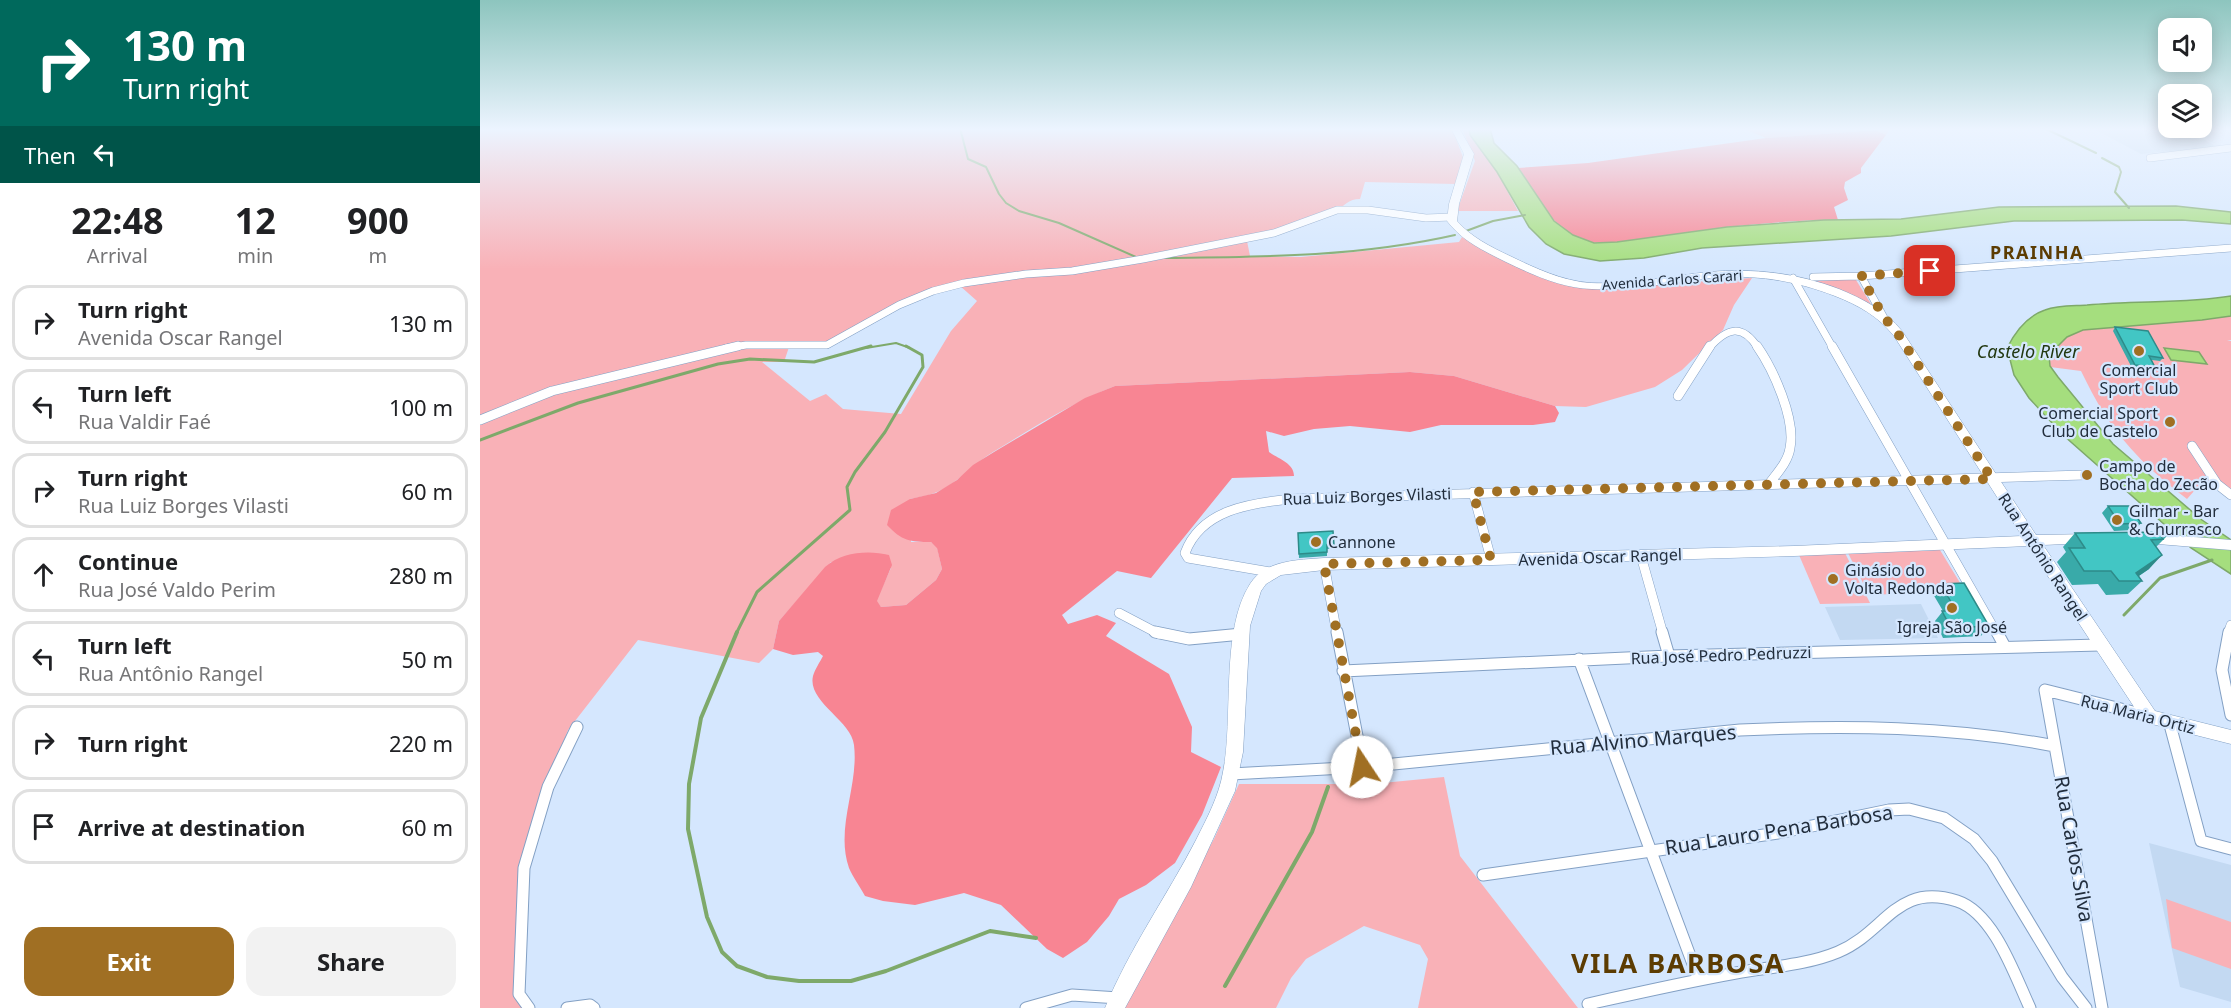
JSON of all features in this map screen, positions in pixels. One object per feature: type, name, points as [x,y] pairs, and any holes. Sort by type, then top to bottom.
[{"type":"main road","points":[[1451,217],[1463,175]]},
{"type":"main road","name":"Avenida Carlos Carari","points":[[1451,217],[1455,226],[1466,236],[1495,252],[1538,273],[1575,283],[1611,286],[1733,274],[1793,278],[1830,289],[1883,316]]},
{"type":"main road","name":"Rua Antônio Rangel","points":[[1883,316],[1898,334],[2100,645],[2150,717]]},
{"type":"main road","points":[[2133,537],[2231,545]]},
{"type":"main road","name":"Avenida Oscar Rangel","points":[[1270,572],[1284,568],[1324,564],[1641,556],[2099,538]]},
{"type":"main road","points":[[1117,1003],[1194,861],[1213,823],[1232,774],[1237,740],[1242,634],[1253,591],[1262,578],[1270,572]]},
{"type":"main road","name":"Rua Maria Ortiz","points":[[2150,717],[2231,737]]},
{"type":"street","points":[[480,420],[552,391],[723,348],[747,345],[827,345],[899,305],[933,291],[964,283],[1026,274],[1072,271],[1143,259],[1274,233],[1343,209],[1426,218],[1451,217]]},
{"type":"street","points":[[1813,278],[2231,248]]},
{"type":"street","name":"Rua Antônio Rangel","points":[[1861,276],[1883,316]]},
{"type":"street","points":[[1793,278],[2005,647]]},
{"type":"street","points":[[1678,396],[1716,339],[1732,330],[1739,329],[1752,337],[1769,364],[1791,439],[1787,457],[1770,484]]},
{"type":"street","points":[[2192,446],[2213,479],[2221,489],[2231,495]]},
{"type":"street","name":"Rua Luiz Borges Vilasti","points":[[1270,572],[1188,558],[1185,553],[1186,545],[1201,527],[1217,517],[1249,504],[1291,499],[2084,475]]},
{"type":"street","points":[[1473,492],[1491,560]]},
{"type":"street","points":[[1641,556],[1669,656]]},
{"type":"street","points":[[1324,564],[1362,767]]},
{"type":"street","points":[[1119,613],[1150,631],[1171,638],[1196,639],[1242,634]]},
{"type":"street","points":[[2231,625],[2220,660],[2220,675],[2231,715]]},
{"type":"street","name":"Rua José Pedro Pedruzzi","points":[[1343,671],[1579,659],[2100,645]]},
{"type":"street","points":[[1579,659],[1699,980]]},
{"type":"street","name":"Rua Maria Ortiz","points":[[2045,690],[2150,717]]},
{"type":"street","name":"Rua Carlos Silva","points":[[2045,690],[2102,1008]]},
{"type":"street","points":[[2169,721],[2201,841],[2231,849]]},
{"type":"street","name":"Rua Alvino Marques","points":[[1232,774],[1362,767],[1740,730],[1885,726],[1971,732],[2055,746]]},
{"type":"street","points":[[530,1008],[519,994],[524,868],[548,787],[577,727]]},
{"type":"street","name":"Rua Lauro Pena Barbosa","points":[[1483,875],[1778,833],[1888,810],[1909,809],[1944,818],[1974,839],[1992,861],[2062,977],[2086,1008]]},
{"type":"street","points":[[1589,1006],[1699,980],[1822,958],[1841,952],[1869,936],[1895,907],[1912,899],[1947,899],[1970,907],[1988,927],[2002,949],[2030,1008]]},
{"type":"street","points":[[1026,1008],[1061,995],[1082,993],[1117,1003]]},
{"type":"street","points":[[567,1008],[590,1005],[594,1008]]},
{"type":"shaded area","points":[[480,175],[1459,175],[1456,184],[1365,182],[1360,199],[1350,201],[1326,217],[1293,229],[1247,241],[1250,256],[1301,257],[1459,242],[1462,237],[1549,279],[1620,287],[1752,278],[1734,305],[1723,330],[1682,370],[1655,387],[1586,407],[1555,406],[1454,376],[1410,372],[1115,386],[1068,408],[1022,434],[986,457],[945,488],[910,499],[911,542],[931,542],[937,547],[942,569],[936,580],[906,605],[881,607],[876,601],[891,568],[831,562],[779,621],[773,649],[759,663],[638,640],[568,730],[556,762],[524,881],[514,983],[527,1008],[480,1008]],"holes":[[[959,285],[977,301],[951,331],[901,414],[843,409],[826,394],[810,401],[762,362],[784,362],[790,344],[834,345],[915,298]]]},
{"type":"shaded area","points":[[1470,175],[1499,175],[1518,211],[1457,211]]},
{"type":"shaded area","points":[[1522,175],[1857,175],[1845,182],[1844,188],[1848,200],[1834,207],[1838,220],[1755,224],[1630,242],[1594,243],[1581,240],[1561,227],[1537,199]]},
{"type":"shaded area","points":[[1813,280],[1856,280],[1871,304]]},
{"type":"shaded area","name":"Comercial Sport Club de Castelo","points":[[2231,316],[2231,340],[2227,340],[2231,341],[2231,489],[2222,484],[2203,481],[2187,499],[2152,470],[2121,437],[2103,412],[2081,371],[2050,367],[2049,355],[2067,337],[2083,330]]},
{"type":"shaded area","points":[[1410,372],[1454,376],[1555,406],[1559,413],[1555,422],[1533,425],[1441,425],[1410,432],[1350,426],[1314,429],[1284,436],[1266,431],[1269,452],[1289,465],[1294,476],[1232,478],[1151,578],[1117,571],[1062,615],[1068,624],[1097,615],[1116,623],[1106,636],[1169,674],[1192,727],[1191,752],[1221,767],[1202,815],[1175,863],[1146,885],[1119,899],[1109,916],[1087,942],[1063,958],[1047,949],[1001,905],[964,893],[915,905],[865,896],[849,868],[845,853],[846,822],[855,760],[854,745],[845,727],[816,694],[813,676],[823,656],[818,652],[793,655],[773,649],[779,621],[825,567],[847,555],[873,553],[889,555],[892,565],[877,601],[881,607],[906,605],[936,580],[942,569],[937,548],[931,542],[907,540],[887,525],[891,510],[910,499],[936,493],[994,452],[1085,398],[1115,386]]},
{"type":"shaded area","points":[[1940,550],[1965,591],[1869,595],[1848,553]]},
{"type":"shaded area","name":"Ginásio do Volta Redonda","points":[[1845,553],[1870,603],[1820,604],[1799,555]]},
{"type":"shaded area","points":[[1921,604],[1938,638],[1840,640],[1825,607]]},
{"type":"shaded area","points":[[1444,777],[1460,856],[1578,1008],[1418,1008],[1428,959],[1420,945],[1364,926],[1306,959],[1291,978],[1276,1008],[1124,1008],[1167,922],[1214,839],[1239,784],[1372,784]]},
{"type":"shaded area","points":[[2149,843],[2231,865],[2231,1002],[2180,987]]},
{"type":"shaded area","points":[[2166,899],[2231,922],[2231,969],[2172,948]]},
{"type":"water","points":[[1499,175],[1523,175],[1554,221],[1573,235],[1594,243],[1727,227],[1824,220],[1901,219],[1999,207],[2176,206],[2231,212],[2231,224],[2182,220],[2014,221],[1891,236],[1702,248],[1644,258],[1600,261],[1564,254],[1546,244],[1529,227]]},
{"type":"water","name":"Castelo River","points":[[2231,296],[2231,316],[2083,330],[2067,337],[2049,355],[2050,366],[2113,444],[2202,520],[2231,540],[2231,574],[2191,548],[2063,435],[2029,398],[2014,375],[2007,348],[2027,320],[2050,308]]},
{"type":"water","points":[[2164,348],[2199,352],[2207,364],[2171,360]]},
{"type":"building","name":"Comercial Sport Club","points":[[2115,327],[2148,331],[2163,358],[2149,356],[2155,367],[2135,365]]},
{"type":"building","points":[[2108,506],[2129,506],[2141,523],[2120,524]]},
{"type":"building","name":"Cannone","points":[[1333,531],[1334,545],[1327,545],[1327,552],[1299,554],[1298,533]]},
{"type":"building","points":[[2164,532],[2167,536],[2161,536],[2163,539],[2151,540],[2162,555],[2136,573],[2142,581],[2119,581],[2111,571],[2084,571],[2069,548],[2085,548],[2075,533]]},
{"type":"building","points":[[1964,583],[1989,626],[1951,628],[1942,611],[1956,611],[1941,584]]},
{"type":"waterway","points":[[990,175],[1006,203],[1019,211],[1059,223],[1136,257]]},
{"type":"waterway","points":[[2120,175],[2115,192],[2129,208]]},
{"type":"waterway","points":[[1466,231],[1493,221],[1525,215]]},
{"type":"waterway","points":[[1162,258],[1346,252],[1455,235]]},
{"type":"waterway","points":[[866,348],[896,343],[909,348]]},
{"type":"waterway","points":[[480,440],[578,403],[718,364],[750,359],[814,362],[871,346]]},
{"type":"waterway","points":[[737,632],[757,592],[850,510],[847,487],[855,472],[885,432],[923,367],[922,355],[909,348]]},
{"type":"waterway","points":[[2124,615],[2160,578],[2212,560]]},
{"type":"waterway","points":[[737,632],[701,718],[689,784],[688,829],[707,917],[722,952],[737,966],[767,977],[799,981],[851,981],[886,971],[990,931],[1036,938]]},
{"type":"waterway","points":[[1225,986],[1312,832],[1328,787]]},
{"type":"place","name":"Comercial Sport Club","points":[[2139,351]]},
{"type":"place","name":"Comercial Sport Club de Castelo","points":[[2170,422]]},
{"type":"place","name":"Campo de Bocha do Zecão","points":[[2087,475]]},
{"type":"place","name":"Gilmar - Bar & Churrasco","points":[[2117,520]]},
{"type":"place","name":"Cannone","points":[[1316,542]]},
{"type":"place","name":"Ginásio do Volta Redonda","points":[[1833,579]]},
{"type":"place","name":"Igreja São José","points":[[1952,608]]},
{"type":"district","name":"PRAINHA","points":[[2037,253]]},
{"type":"district","name":"VILA BARBOSA","points":[[1678,964]]},
{"type":"route","points":[[1362,767],[1324,564],[1491,560],[1473,492],[1992,479],[1892,325],[1883,316],[1861,276],[1930,271]]}]
